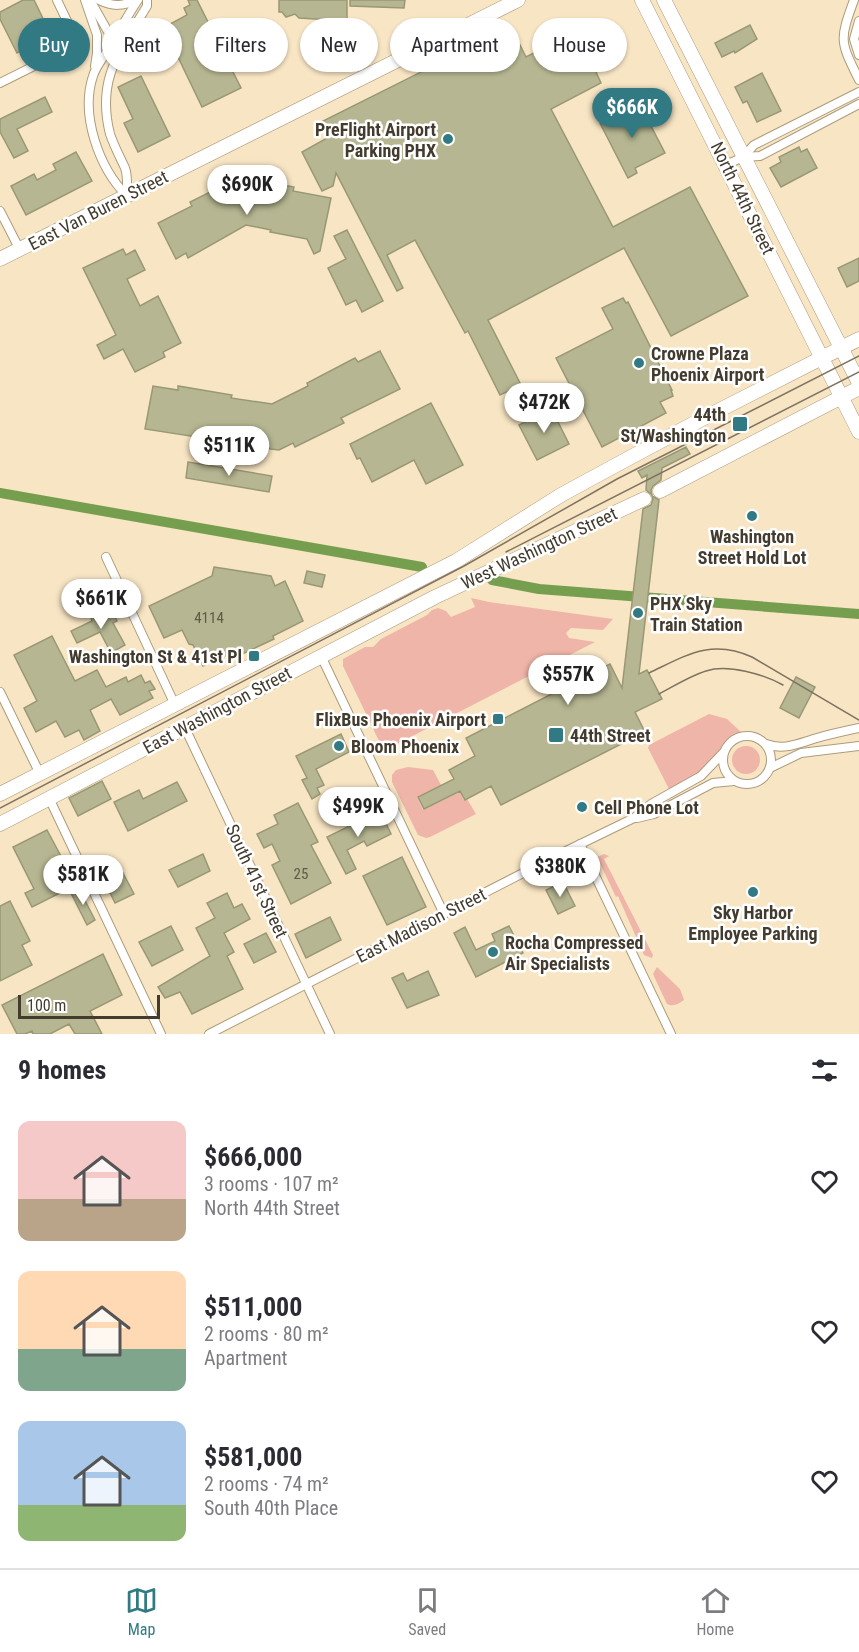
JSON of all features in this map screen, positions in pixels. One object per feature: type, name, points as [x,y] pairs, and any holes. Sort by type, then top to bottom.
[{"type":"main road","name":"East Van Buren Street","points":[[0,260],[518,0]]},
{"type":"main road","name":"North 44th Street","points":[[642,0],[859,432]]},
{"type":"main road","name":"North 44th Street","points":[[664,0],[859,383]]},
{"type":"main road","points":[[822,358],[859,339]]},
{"type":"main road","name":"West Washington Street","points":[[393,593],[467,555],[569,491],[702,419],[822,358]]},
{"type":"main road","points":[[660,491],[859,388]]},
{"type":"main road","name":"West Washington Street","points":[[435,597],[644,499]]},
{"type":"main road","name":"East Washington Street","points":[[0,794],[393,593]]},
{"type":"main road","name":"East Washington Street","points":[[0,824],[435,597]]},
{"type":"street","points":[[0,83],[78,44],[57,0]]},
{"type":"street","points":[[85,0],[97,35],[97,53],[89,106],[95,142],[115,184],[127,196]]},
{"type":"street","points":[[90,0],[102,23]]},
{"type":"street","points":[[99,0],[110,5],[125,5],[138,0]]},
{"type":"street","points":[[127,18],[138,0]]},
{"type":"street","points":[[140,18],[147,6],[147,0]]},
{"type":"street","points":[[854,0],[842,39],[859,80]]},
{"type":"street","points":[[859,21],[854,39],[859,55]]},
{"type":"street","points":[[93,74],[102,59]]},
{"type":"street","points":[[110,72],[106,85],[106,108],[111,137],[126,171],[127,196]]},
{"type":"street","points":[[743,157],[754,145],[859,92]]},
{"type":"street","points":[[726,165],[743,157],[760,156],[859,104]]},
{"type":"street","points":[[0,211],[20,250]]},
{"type":"street","points":[[106,557],[175,705]]},
{"type":"street","points":[[321,656],[444,914]]},
{"type":"street","points":[[0,692],[40,774]]},
{"type":"street","name":"South 41st Street","points":[[185,728],[330,1034]]},
{"type":"street","points":[[859,728],[793,746],[777,747],[766,744],[756,737],[742,736],[730,742],[723,753],[724,769],[734,781],[741,784],[756,783],[770,768],[801,753],[859,746]]},
{"type":"street","points":[[766,744],[771,760],[770,768]]},
{"type":"street","name":"East Madison Street","points":[[209,1034],[634,818],[651,804],[701,776],[723,753]]},
{"type":"street","name":"East Madison Street","points":[[634,818],[654,814],[713,783],[734,781]]},
{"type":"street","points":[[49,798],[161,1034]]},
{"type":"street","points":[[580,844],[671,1034]]},
{"type":"shaded area","points":[[471,598],[613,619],[603,630],[571,628],[566,633],[569,638],[595,642],[395,745],[392,742],[379,741],[343,666],[343,659],[365,647],[373,647],[381,639],[427,615],[432,610],[438,608],[446,611],[451,617],[475,607]]},
{"type":"shaded area","points":[[709,714],[727,719],[741,732],[728,739],[714,759],[700,773],[670,791],[648,748],[649,745]]},
{"type":"shaded area","points":[[746,746],[756,750],[760,760],[756,770],[746,774],[736,770],[732,760],[736,750]]},
{"type":"shaded area","points":[[408,767],[433,770],[441,785],[417,797],[423,810],[460,792],[476,814],[430,837],[418,835],[392,782],[392,775],[396,770]]},
{"type":"shaded area","points":[[604,854],[609,856],[604,859],[653,955],[652,958],[644,955],[618,896],[616,897],[597,857]]},
{"type":"shaded area","points":[[657,967],[680,989],[684,1000],[674,1005],[667,1004],[653,974]]},
{"type":"building","points":[[23,0],[34,0],[43,18],[18,18],[17,53],[0,19],[0,12]]},
{"type":"building","points":[[188,0],[197,0],[206,18],[194,18],[194,72],[233,72],[241,88],[202,107],[182,65],[181,18],[187,15],[184,8],[190,5]]},
{"type":"building","points":[[279,0],[347,0],[347,18],[299,18],[295,14],[286,17],[279,12]]},
{"type":"building","points":[[350,0],[405,0],[404,8],[350,6]]},
{"type":"building","points":[[750,25],[757,39],[735,53],[734,51],[722,57],[715,43]]},
{"type":"building","points":[[520,45],[526,57],[532,54],[532,72],[596,72],[601,83],[551,109],[613,227],[690,187],[748,296],[671,336],[624,248],[488,320],[521,385],[500,395],[468,331],[465,333],[415,240],[387,255],[403,288],[397,291],[336,173],[333,186],[322,191],[302,152],[329,137],[321,122],[421,72],[520,72]]},
{"type":"building","points":[[762,73],[781,111],[757,122],[747,101],[743,103],[735,87]]},
{"type":"building","points":[[141,76],[170,136],[138,152],[124,123],[133,119],[118,87]]},
{"type":"building","points":[[45,97],[52,112],[17,129],[28,151],[14,158],[0,132],[0,119]]},
{"type":"building","points":[[639,103],[665,153],[635,168],[637,173],[628,178],[600,123]]},
{"type":"building","points":[[799,147],[801,152],[807,149],[817,168],[781,187],[770,168],[781,162],[779,157]]},
{"type":"building","points":[[76,152],[92,181],[26,215],[11,186],[34,174],[37,180],[56,170],[53,164]]},
{"type":"building","points":[[252,179],[294,187],[293,191],[331,198],[320,251],[314,254],[307,239],[246,225],[188,258],[186,253],[176,259],[158,223],[192,206],[190,202],[228,183],[229,187],[240,182],[251,184]]},
{"type":"building","points":[[347,230],[383,301],[362,312],[356,300],[346,305],[328,268],[346,259],[334,236]]},
{"type":"building","points":[[123,249],[126,255],[135,250],[145,270],[127,279],[140,306],[158,296],[181,343],[163,352],[165,357],[135,372],[123,349],[104,359],[97,345],[116,335],[83,268]]},
{"type":"building","points":[[859,258],[859,281],[847,287],[838,268]]},
{"type":"building","points":[[623,298],[626,303],[628,302],[673,396],[660,402],[666,413],[602,447],[556,358],[613,329],[602,308]]},
{"type":"building","points":[[380,351],[400,389],[341,418],[344,423],[295,447],[293,443],[279,450],[263,448],[262,452],[209,444],[210,439],[145,429],[153,386],[178,390],[178,386],[232,395],[231,398],[272,404],[355,358],[358,362]]},
{"type":"building","points":[[431,403],[463,465],[426,484],[414,460],[372,482],[350,444]]},
{"type":"building","points":[[551,408],[569,444],[537,460],[519,425]]},
{"type":"building","points":[[686,447],[690,454],[662,468],[661,480],[653,486],[652,495],[646,490],[647,475],[642,478],[638,471]]},
{"type":"building","points":[[188,462],[272,476],[269,492],[186,478]]},
{"type":"building","name":"PHX Sky Train Station","points":[[652,496],[659,500],[639,674],[647,670],[662,699],[635,712],[645,732],[501,805],[491,786],[465,800],[460,791],[424,809],[418,797],[454,779],[449,770],[475,756],[466,738],[610,664],[622,688],[643,509],[651,505]]},
{"type":"building","points":[[214,567],[271,576],[275,586],[285,581],[303,621],[273,636],[274,639],[238,656],[236,651],[203,666],[193,645],[189,644],[182,630],[164,638],[149,606],[212,576]]},
{"type":"building","points":[[307,571],[325,575],[322,587],[304,583]]},
{"type":"building","points":[[111,608],[117,621],[113,623],[125,645],[111,653],[100,632],[77,643],[71,631]]},
{"type":"building","points":[[52,636],[75,681],[97,670],[106,687],[126,677],[128,682],[141,675],[145,683],[150,681],[155,689],[149,691],[153,698],[120,715],[111,699],[90,710],[100,731],[84,740],[79,730],[65,737],[56,721],[36,732],[24,708],[37,701],[14,655]]},
{"type":"building","points":[[796,677],[815,687],[799,718],[780,708]]},
{"type":"building","points":[[341,734],[349,752],[316,769],[324,785],[317,788],[320,794],[312,799],[302,780],[307,778],[296,756]]},
{"type":"building","points":[[102,781],[111,799],[78,816],[69,798]]},
{"type":"building","points":[[177,782],[187,801],[128,831],[114,802],[139,790],[143,799]]},
{"type":"building","points":[[298,803],[318,842],[311,845],[331,883],[291,904],[272,865],[280,861],[272,844],[264,848],[257,834],[278,824],[274,815]]},
{"type":"building","points":[[380,811],[391,834],[367,846],[364,841],[347,850],[356,869],[346,874],[327,837]]},
{"type":"building","points":[[47,830],[64,862],[60,864],[72,887],[32,907],[25,893],[34,889],[13,847]]},
{"type":"building","points":[[203,854],[210,871],[178,887],[169,870]]},
{"type":"building","points":[[402,857],[426,907],[387,925],[363,876]]},
{"type":"building","points":[[123,873],[134,894],[115,903],[105,882]]},
{"type":"building","points":[[563,882],[575,906],[558,914],[546,890]]},
{"type":"building","points":[[78,887],[95,920],[87,925],[70,891]]},
{"type":"building","points":[[227,893],[234,908],[242,904],[250,919],[224,933],[234,952],[227,956],[243,989],[192,1014],[180,992],[165,998],[158,987],[210,956],[196,928],[215,918],[207,903]]},
{"type":"building","points":[[10,901],[30,941],[22,945],[32,965],[0,981],[0,906]]},
{"type":"building","points":[[330,917],[341,940],[306,958],[295,934]]},
{"type":"building","points":[[171,926],[183,950],[152,966],[139,942]]},
{"type":"building","name":"Rocha Compressed Air Specialists","points":[[509,926],[523,953],[476,977],[454,933],[465,927],[476,950],[495,941],[492,934]]},
{"type":"building","points":[[266,933],[276,952],[254,963],[244,944]]},
{"type":"building","points":[[103,954],[122,995],[90,1011],[102,1034],[75,1034],[69,1024],[50,1034],[33,1034],[32,1031],[17,1034],[2,1005]]},
{"type":"building","points":[[428,971],[439,995],[407,1008],[392,978],[403,973],[407,981]]},
{"type":"waterway","points":[[0,493],[422,567]]},
{"type":"waterway","points":[[492,580],[539,589],[859,614]]},
{"type":"tram line","points":[[0,808],[464,566],[617,479],[859,356]]},
{"type":"tram line","points":[[506,552],[859,372]]},
{"type":"tram line","points":[[649,673],[687,655],[711,649],[724,649],[752,657],[859,720]]},
{"type":"tram line","points":[[659,694],[694,676],[715,669],[745,671],[783,685]]},
{"type":"place","name":"PreFlight Airport Parking PHX","points":[[448,139]]},
{"type":"place","name":"Crowne Plaza Phoenix Airport","points":[[639,363]]},
{"type":"place","name":"44th St/Washington","points":[[740,424]]},
{"type":"place","name":"Washington Street Hold Lot","points":[[752,516]]},
{"type":"place","name":"PHX Sky Train Station","points":[[638,613]]},
{"type":"place","name":"Washington St & 41st Pl","points":[[254,656]]},
{"type":"place","name":"FlixBus Phoenix Airport","points":[[498,719]]},
{"type":"place","name":"44th Street","points":[[556,735]]},
{"type":"place","name":"Bloom Phoenix","points":[[339,746]]},
{"type":"place","name":"Cell Phone Lot","points":[[582,807]]},
{"type":"place","name":"Sky Harbor Employee Parking","points":[[753,892]]},
{"type":"place","name":"Rocha Compressed Air Specialists","points":[[493,952]]}]
